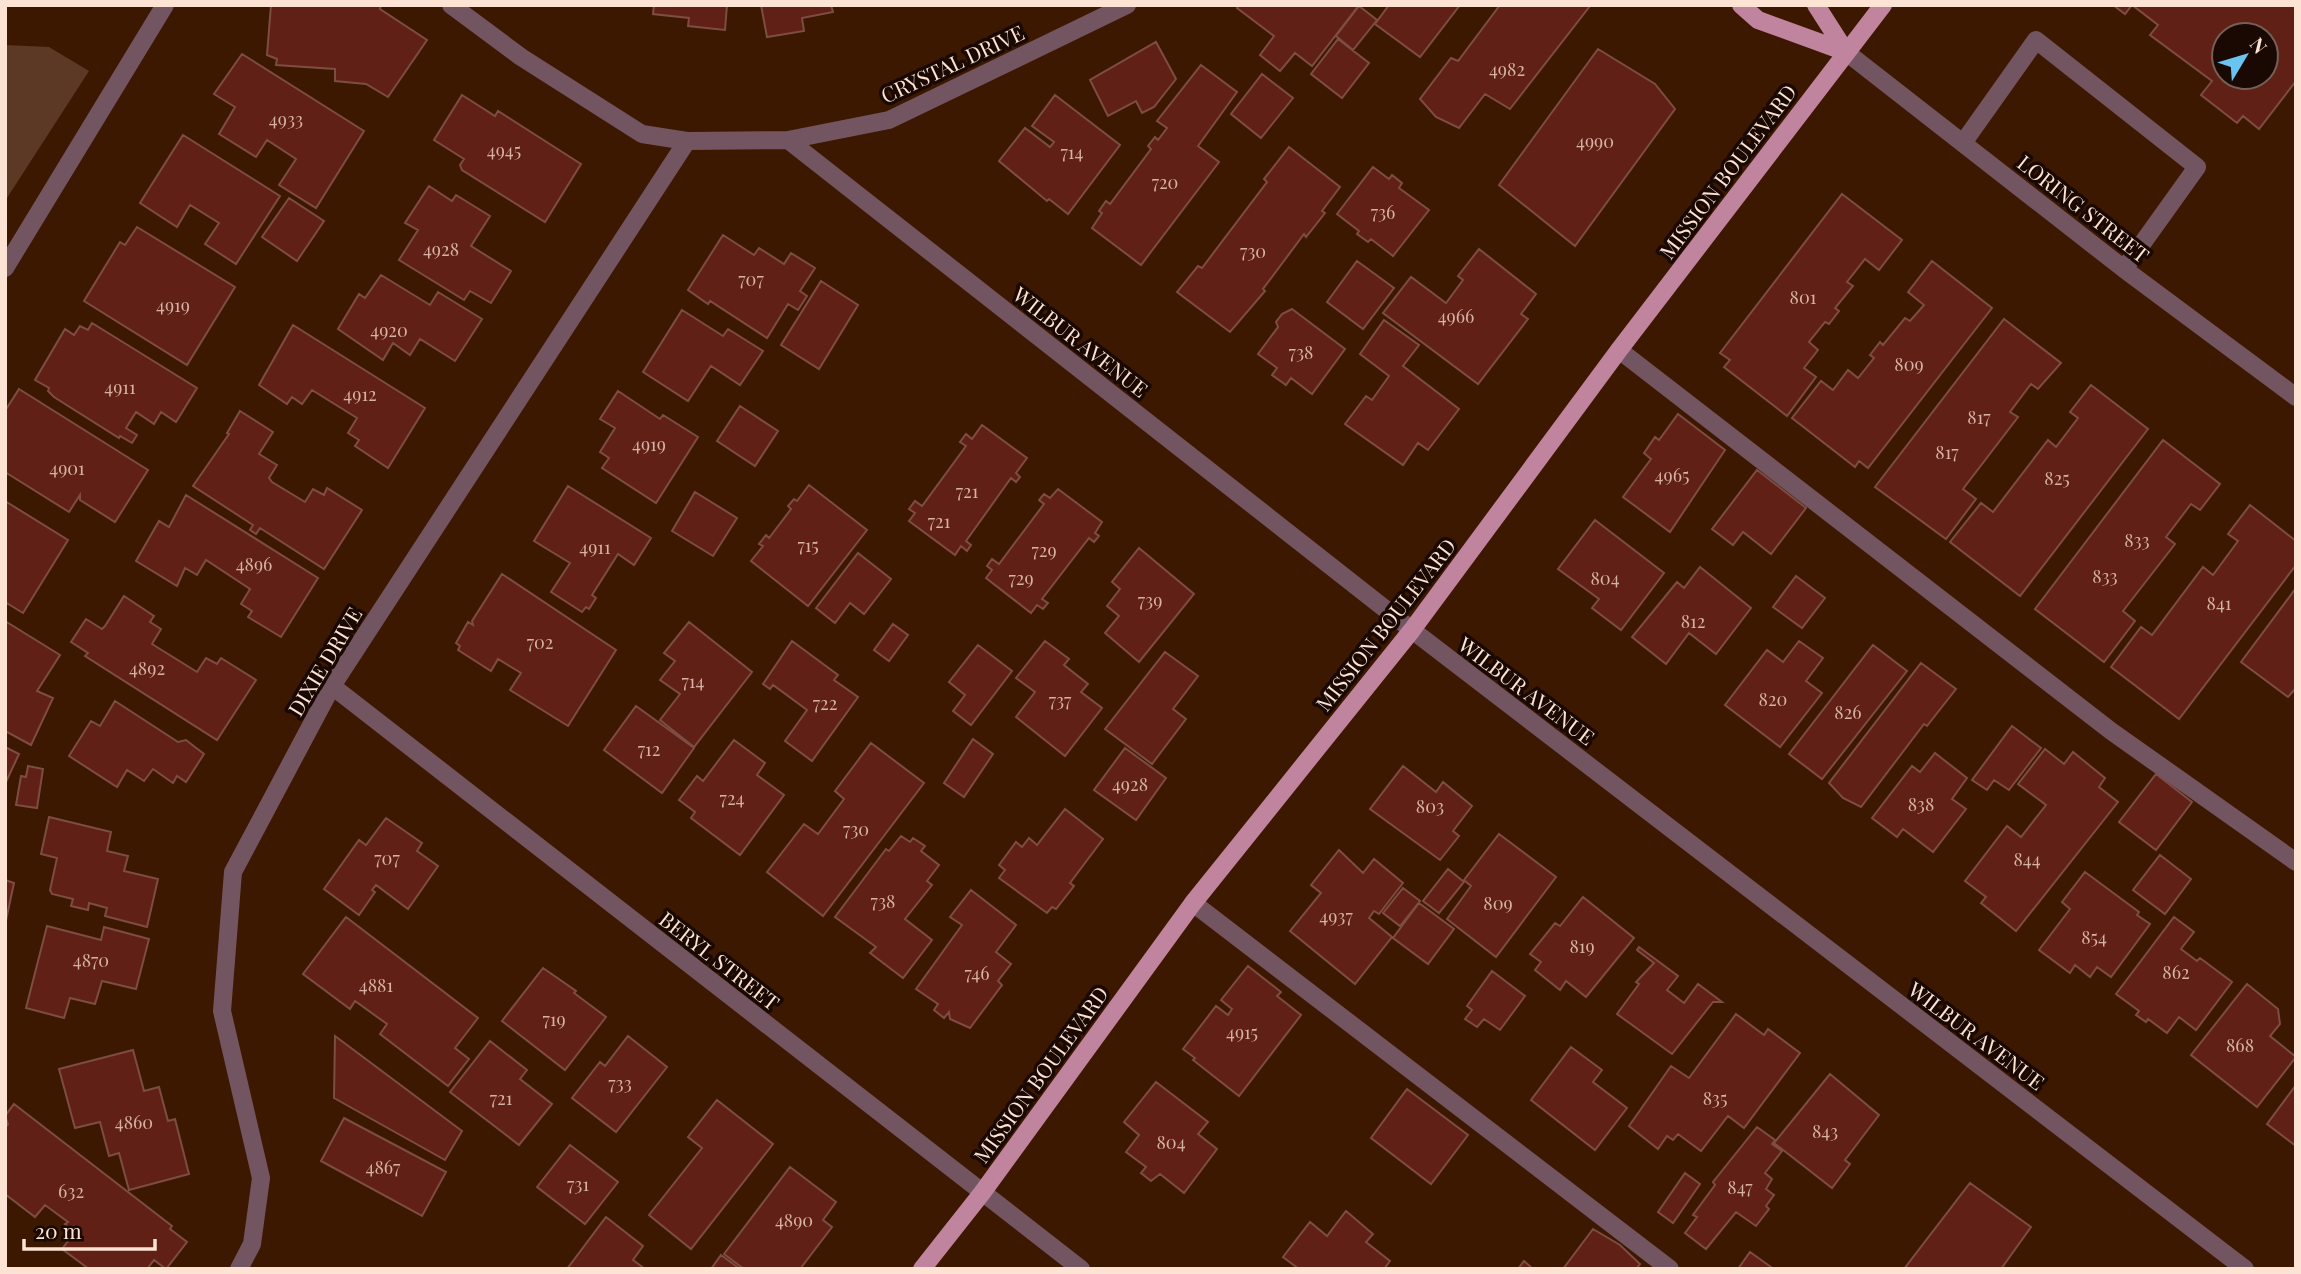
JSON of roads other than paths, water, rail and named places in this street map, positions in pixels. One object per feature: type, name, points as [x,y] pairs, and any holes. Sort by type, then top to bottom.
[{"type":"main road","points":[[1741,5],[1758,20],[1846,52]]},
{"type":"main road","points":[[1816,5],[1846,52]]},
{"type":"main road","name":"MISSION BOULEVARD","points":[[922,1269],[982,1193],[1193,903],[1412,631],[1619,349],[1884,5]]},
{"type":"street","points":[[5,268],[144,43],[164,5]]},
{"type":"street","name":"CRYSTAL DRIVE","points":[[451,5],[521,57],[642,134],[687,141],[788,140],[889,120],[1127,5]]},
{"type":"street","points":[[1963,143],[2036,40],[2197,167],[2124,269]]},
{"type":"street","name":"LORING STREET","points":[[1846,52],[2124,269],[2296,397]]},
{"type":"street","name":"WILBUR AVENUE","points":[[788,140],[1412,631],[2245,1269]]},
{"type":"street","name":"DIXIE DRIVE","points":[[239,1269],[252,1244],[261,1178],[222,1011],[233,872],[332,686],[687,141]]},
{"type":"street","points":[[1619,349],[2111,731],[2296,862]]},
{"type":"street","name":"BERYL STREET","points":[[332,686],[1081,1269]]},
{"type":"street","points":[[1193,903],[1670,1269]]}]
